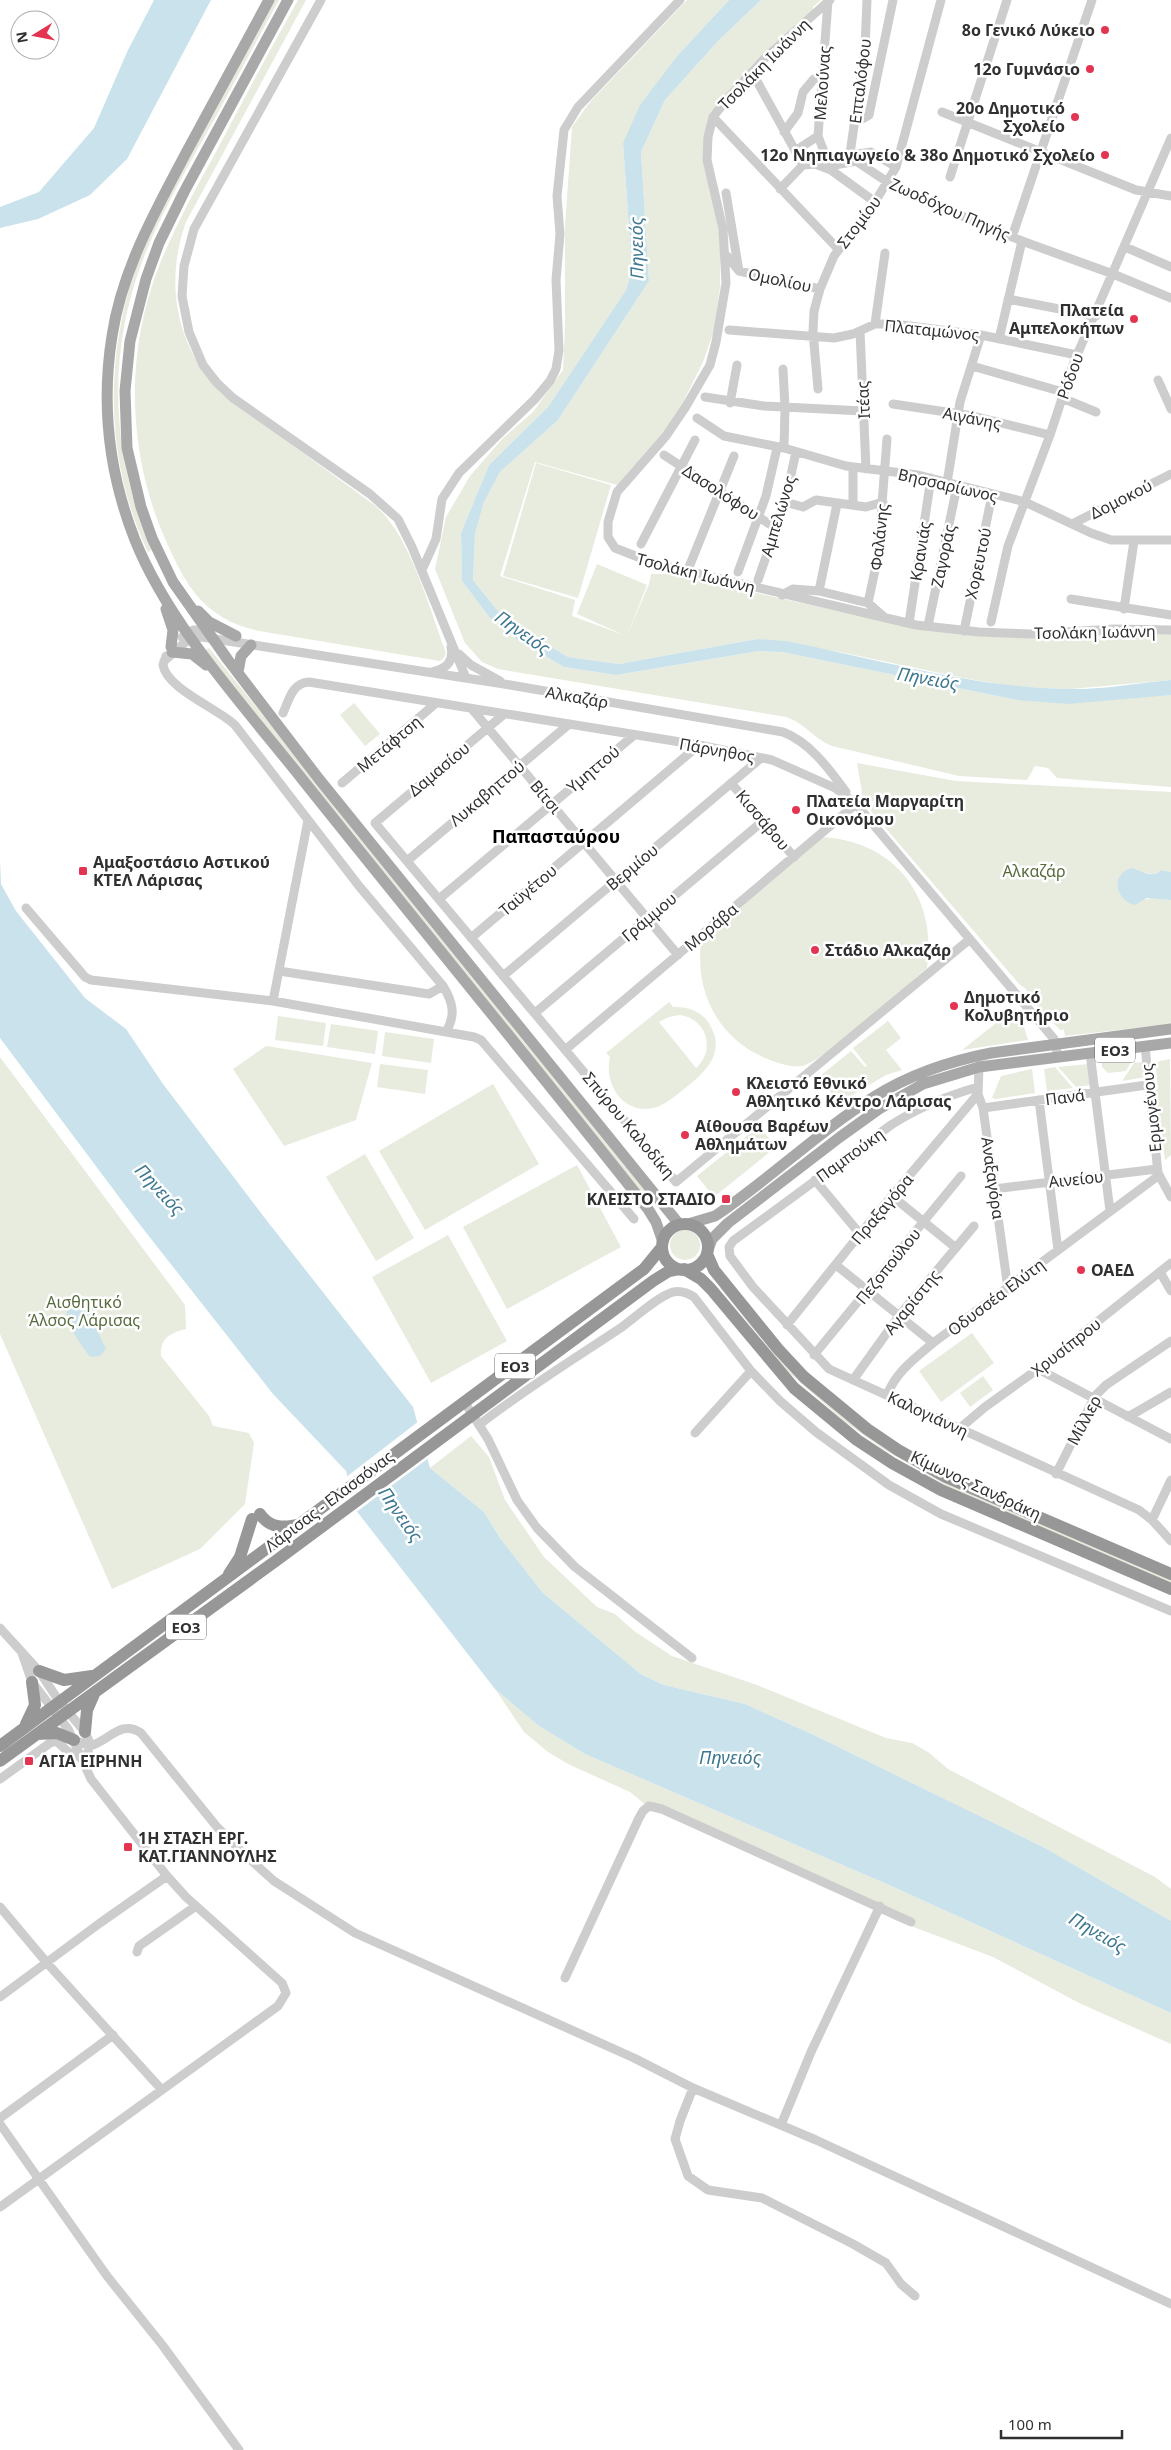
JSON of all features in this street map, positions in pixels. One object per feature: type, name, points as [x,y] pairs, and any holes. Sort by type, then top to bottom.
[{"type":"highway","name":"ΕΟ3","points":[[662,1245],[672,1228],[684,1224]]},
{"type":"highway","points":[[684,1224],[697,1227],[704,1233],[708,1241],[707,1252]]},
{"type":"highway","points":[[662,1245],[667,1260],[682,1269]]},
{"type":"highway","name":"Λάρισας - Ελασσόνας","points":[[0,1761],[35,1734],[95,1675],[460,1407],[653,1262],[662,1245]]},
{"type":"highway","name":"ΕΟ3","points":[[682,1269],[698,1266],[707,1252]]},
{"type":"highway","name":"Κίμωνος Σανδράκη","points":[[707,1252],[714,1270],[778,1349],[838,1406],[898,1450],[946,1477],[1171,1574]]},
{"type":"highway","name":"Λάρισας - Ελασσόνας","points":[[0,1746],[23,1729],[94,1694],[342,1512],[472,1420],[583,1332],[662,1274],[682,1269]]},
{"type":"highway","name":"Κίμωνος Σανδράκη","points":[[682,1269],[701,1279],[711,1289],[794,1388],[827,1417],[864,1445],[941,1490],[1171,1590]]},
{"type":"highway","points":[[223,1582],[240,1558],[256,1517],[273,1526],[290,1527],[303,1523]]},
{"type":"highway","points":[[60,1710],[117,1668],[140,1643]]},
{"type":"highway","points":[[23,1729],[35,1705],[35,1676],[64,1680],[95,1675]]},
{"type":"highway","points":[[85,1732],[87,1710],[94,1694]]},
{"type":"highway","points":[[35,1734],[57,1732],[74,1740]]},
{"type":"main road","points":[[269,0],[145,234],[130,266],[112,334],[107,398],[112,463],[132,534],[159,588],[190,635],[223,679],[648,1209],[656,1222],[662,1245]]},
{"type":"main road","points":[[288,0],[159,243],[146,279],[130,341],[125,391],[126,437],[131,470],[152,538],[182,596],[319,779],[684,1224]]},
{"type":"main road","points":[[159,588],[173,630],[172,649],[192,654],[223,679]]},
{"type":"main road","points":[[182,596],[205,618],[236,636]]},
{"type":"main road","points":[[238,672],[239,660],[251,645]]},
{"type":"main road","name":"ΕΟ3","points":[[684,1224],[715,1216],[868,1101],[899,1083],[965,1059],[1055,1041],[1088,1040],[1171,1029]]},
{"type":"main road","points":[[1088,1040],[1090,1053]]},
{"type":"main road","name":"ΕΟ3","points":[[707,1252],[712,1239],[728,1223],[879,1109],[923,1084],[979,1067],[1171,1043]]},
{"type":"street","points":[[321,0],[194,229],[184,266],[182,291],[184,315],[199,357],[221,388],[244,407],[327,463],[391,511],[404,528],[466,678]]},
{"type":"street","points":[[422,570],[436,539],[442,499],[454,480],[535,398],[550,381],[556,368],[559,350],[556,280],[560,234],[556,196],[564,130],[567,122],[578,107],[680,0]]},
{"type":"street","name":"Επταλόφου","points":[[850,158],[864,48],[867,0]]},
{"type":"street","points":[[855,118],[862,119],[869,115],[893,0]]},
{"type":"street","name":"Στομίου","points":[[818,389],[814,311],[820,289],[838,249],[875,202],[896,167],[941,0]]},
{"type":"street","points":[[950,177],[1007,0]]},
{"type":"street","points":[[1012,237],[1092,0]]},
{"type":"street","name":"Τσολάκη Ιωάννη","points":[[829,1],[788,36],[752,72],[713,117],[708,137],[707,160],[722,224],[726,253],[726,292],[710,365],[671,429],[617,492],[608,522],[608,537],[615,548],[639,559],[782,595],[909,623],[964,631],[1046,634],[1114,629],[1171,630]]},
{"type":"street","name":"Μελούνας","points":[[829,1],[818,136],[831,170]]},
{"type":"street","points":[[752,72],[803,165]]},
{"type":"street","points":[[784,132],[798,113],[803,92],[814,79]]},
{"type":"street","points":[[942,112],[967,124],[1149,194],[1171,196]]},
{"type":"street","points":[[713,117],[780,190],[838,249]]},
{"type":"street","name":"Μελούνας","points":[[795,151],[818,136]]},
{"type":"street","name":"Ρόδου","points":[[991,622],[1003,563],[1050,435],[1062,395],[1077,355],[1149,194],[1171,138]]},
{"type":"street","points":[[831,170],[835,165],[850,158],[871,152],[896,167]]},
{"type":"street","name":"Ζωοδόχου Πηγής","points":[[850,158],[861,163],[888,183],[1012,237],[1113,274],[1171,298]]},
{"type":"street","points":[[780,190],[803,165],[815,164],[831,170],[875,202]]},
{"type":"street","name":"Ομολίου","points":[[726,192],[739,272]]},
{"type":"street","points":[[999,339],[1022,241]]},
{"type":"street","points":[[1124,247],[1171,267]]},
{"type":"street","name":"Ομολίου","points":[[726,253],[739,272],[820,289]]},
{"type":"street","points":[[875,324],[885,253]]},
{"type":"street","points":[[1008,299],[1096,316]]},
{"type":"street","name":"Πλαταμώνος","points":[[729,330],[814,337],[842,337],[875,324],[906,325],[981,335],[1077,355]]},
{"type":"street","name":"Ιτέας","points":[[860,331],[866,469]]},
{"type":"street","points":[[948,483],[957,414],[981,335]]},
{"type":"street","points":[[730,402],[737,365]]},
{"type":"street","points":[[972,366],[1062,395],[1096,412]]},
{"type":"street","points":[[738,572],[759,517],[780,448],[786,408],[783,369]]},
{"type":"street","points":[[1158,380],[1171,408]]},
{"type":"street","points":[[705,397],[730,402],[786,408],[864,411]]},
{"type":"street","name":"Αιγάνης","points":[[893,404],[972,416],[1050,435]]},
{"type":"street","name":"Βησσαρίωνος","points":[[697,418],[724,436],[780,448],[853,468],[931,478],[1025,502],[1100,537],[1134,541],[1171,540]]},
{"type":"street","name":"Φαλάνης","points":[[868,603],[878,556],[887,439]]},
{"type":"street","points":[[641,544],[696,440]]},
{"type":"street","name":"Αμπελώνος","points":[[758,580],[786,502],[796,452]]},
{"type":"street","name":"Δασολόφου","points":[[664,455],[777,529]]},
{"type":"street","points":[[687,572],[734,456]]},
{"type":"street","points":[[853,468],[853,505]]},
{"type":"street","name":"Δομοκού","points":[[1072,524],[1171,474]]},
{"type":"street","name":"Κρανιάς","points":[[909,623],[931,478]]},
{"type":"street","name":"Ζαγοράς","points":[[928,626],[957,486]]},
{"type":"street","name":"Χορευτού","points":[[964,631],[992,495]]},
{"type":"street","points":[[786,502],[804,507],[816,500],[866,507],[883,502]]},
{"type":"street","points":[[819,591],[837,504]]},
{"type":"street","points":[[1124,609],[1134,541]]},
{"type":"street","points":[[782,595],[793,589],[819,591],[868,603],[884,617]]},
{"type":"street","points":[[1070,599],[1171,615]]},
{"type":"street","name":"Αλκαζάρ","points":[[190,635],[206,630],[236,636],[268,646]]},
{"type":"street","points":[[430,673],[442,669],[450,660],[452,654],[448,634]]},
{"type":"street","points":[[190,635],[172,649],[164,661],[164,671],[172,682],[221,713],[235,726],[359,886],[443,986],[453,1013],[453,1020],[446,1032]]},
{"type":"street","name":"Αλκαζάρ","points":[[190,635],[504,684],[783,732],[796,737],[814,752],[856,804]]},
{"type":"street","points":[[454,648],[471,665],[504,684]]},
{"type":"street","name":"Πάρνηθος","points":[[283,713],[294,689],[305,682],[633,736],[699,745],[761,758],[787,766],[835,788],[856,804],[1055,1041]]},
{"type":"street","name":"Μετάφτση","points":[[342,783],[435,704]]},
{"type":"street","name":"Βίτσι","points":[[472,709],[678,955]]},
{"type":"street","name":"Δαμασίου","points":[[375,823],[503,715]]},
{"type":"street","name":"Λυκαβηττού","points":[[407,861],[568,725]]},
{"type":"street","name":"Υμηττού","points":[[439,899],[633,736]]},
{"type":"street","name":"Ταϋγέτου","points":[[471,938],[699,745]]},
{"type":"street","name":"Βερμίου","points":[[503,976],[761,758]]},
{"type":"street","name":"Κισσάβου","points":[[732,783],[794,857]]},
{"type":"street","name":"Μοράβα","points":[[565,1050],[856,804]]},
{"type":"street","points":[[273,1002],[308,820]]},
{"type":"street","name":"Γράμμου","points":[[535,1013],[763,821]]},
{"type":"street","name":"Σπύρου Καλοδίκη","points":[[375,823],[676,1182],[970,939]]},
{"type":"street","points":[[26,908],[87,978],[273,1002],[446,1032],[481,1040],[634,1219]]},
{"type":"street","points":[[279,971],[429,994],[443,986]]},
{"type":"street","points":[[1055,1041],[1058,1056]]},
{"type":"street","name":"Ερμογένους","points":[[1145,1046],[1147,1085],[1158,1172],[1171,1197]]},
{"type":"street","points":[[1090,1053],[1110,1211]]},
{"type":"street","name":"Αναξαγόρα","points":[[979,1067],[978,1091],[983,1108],[1008,1289]]},
{"type":"street","name":"Πανά","points":[[983,1108],[1094,1094],[1147,1085]]},
{"type":"street","name":"Παμπούκη","points":[[734,1241],[815,1180],[914,1110],[944,1097],[978,1091]]},
{"type":"street","name":"Πραξαγόρα","points":[[787,1326],[978,1091]]},
{"type":"street","points":[[1040,1100],[1058,1250]]},
{"type":"street","name":"Αινείου","points":[[994,1189],[1049,1181],[1158,1172]]},
{"type":"street","name":"Οδυσσέα Ελύτη","points":[[836,1265],[933,1344],[1008,1289],[1158,1172]]},
{"type":"street","name":"Πεζοπούλου","points":[[814,1356],[961,1176]]},
{"type":"street","points":[[815,1180],[860,1234]]},
{"type":"street","points":[[892,1196],[956,1248]]},
{"type":"street","name":"Αγαρίστης","points":[[853,1380],[899,1316],[974,1226]]},
{"type":"street","name":"Καλογιάννη","points":[[734,1241],[728,1250],[730,1256],[787,1326],[814,1356],[830,1370],[1139,1510],[1152,1520],[1171,1541]]},
{"type":"street","name":"Χρυσίπpου","points":[[960,1429],[985,1407],[1038,1369],[1171,1263]]},
{"type":"street","points":[[1160,1272],[1171,1291]]},
{"type":"street","points":[[472,1420],[673,1292],[686,1292],[694,1298],[752,1371],[780,1401],[816,1432],[882,1480],[915,1501],[941,1514],[1171,1611]]},
{"type":"street","name":"Μίλλερ","points":[[1056,1474],[1092,1399],[1106,1385],[1171,1341]]},
{"type":"street","points":[[887,1395],[892,1383],[905,1366],[933,1344]]},
{"type":"street","points":[[1038,1369],[1171,1439]]},
{"type":"street","points":[[695,1433],[752,1371]]},
{"type":"street","points":[[1128,1417],[1171,1392]]},
{"type":"street","points":[[460,1407],[472,1420],[517,1500],[537,1528],[575,1567],[692,1658]]},
{"type":"street","points":[[1152,1520],[1171,1480]]},
{"type":"street","points":[[0,1628],[22,1653],[35,1676],[60,1710],[91,1779],[167,1876],[196,1906],[282,1983],[286,1994],[278,2006],[40,2180],[0,2207]]},
{"type":"street","points":[[60,1710],[85,1732],[98,1737],[110,1736]]},
{"type":"street","points":[[74,1740],[90,1746],[104,1742],[120,1728],[127,1727],[141,1733],[217,1827],[244,1854],[274,1880],[355,1933],[582,2034],[693,2088],[781,2124],[1171,2304]]},
{"type":"street","points":[[0,1779],[50,1743],[56,1742],[69,1754],[82,1757],[88,1754],[90,1746],[85,1732]]},
{"type":"street","points":[[565,1978],[639,1818],[644,1809],[649,1806],[662,1809],[880,1906],[910,1922]]},
{"type":"street","points":[[0,1997],[100,1922],[167,1876]]},
{"type":"street","points":[[137,1952],[139,1946],[196,1906]]},
{"type":"street","points":[[781,2124],[810,2052],[880,1906]]},
{"type":"street","points":[[0,1907],[47,1963],[162,2090]]},
{"type":"street","points":[[0,2118],[113,2036]]},
{"type":"street","points":[[693,2088],[680,2121],[676,2139],[681,2160],[688,2176],[708,2190],[762,2198],[853,2244],[886,2263],[902,2284],[915,2296]]},
{"type":"street","points":[[0,2124],[107,2276],[163,2346],[239,2450]]},
{"type":"green space","points":[[274,0],[279,0],[166,208],[142,262],[130,298],[119,371],[118,408],[128,480],[152,550],[148,552],[134,519],[124,485],[114,416],[117,345],[124,310],[139,258],[155,222]]},
{"type":"green space","points":[[298,0],[306,0],[186,222],[179,245],[176,268],[178,313],[194,356],[206,376],[222,394],[373,504],[386,517],[398,533],[417,572],[446,653],[440,661],[259,631],[240,626],[211,610],[190,587],[174,558],[153,507],[144,473],[135,402],[136,366],[141,330],[149,295],[161,261],[187,205]]},
{"type":"green space","points":[[687,0],[729,0],[678,55],[623,143],[632,270],[626,290],[548,407],[489,465],[461,533],[462,581],[490,618],[519,641],[564,667],[616,675],[759,651],[782,652],[1017,700],[1171,695],[1171,787],[1057,778],[1048,768],[1035,766],[1027,780],[959,776],[832,746],[799,723],[786,717],[498,669],[482,662],[465,643],[435,569],[446,517],[470,476],[503,438],[533,412],[563,370],[565,226],[572,127],[590,102]]},
{"type":"green space","points":[[761,0],[821,0],[813,7],[813,10],[753,64],[721,100],[704,141],[720,239],[720,286],[715,328],[703,362],[678,412],[663,433],[617,485],[535,462],[500,576],[575,600],[572,616],[624,635],[577,614],[597,564],[647,585],[627,636],[649,584],[651,574],[670,574],[902,625],[1059,637],[1092,633],[1171,633],[1171,680],[1071,689],[1019,687],[968,679],[840,652],[757,639],[619,664],[568,657],[526,632],[497,610],[473,580],[475,534],[484,502],[500,472],[558,420],[649,281],[641,152],[665,100],[718,41]]},
{"type":"green space","points":[[536,463],[611,485],[578,598],[503,576]]},
{"type":"green space","points":[[209,648],[655,1202],[652,1205],[233,686],[206,650]]},
{"type":"green space","points":[[354,703],[380,734],[365,746],[340,715]]},
{"type":"green space","name":"Αλκαζάρ","points":[[857,763],[956,781],[1171,792],[1171,872],[1161,870],[1152,874],[1135,869],[1143,900],[1151,898],[1171,900],[1171,1024],[1065,1036],[1064,1030],[1060,1030],[1032,1001],[1026,989],[1019,984],[871,811],[874,802],[863,798]]},
{"type":"green space","name":"Στάδιο Αλκαζάρ","points":[[820,837],[846,840],[869,848],[889,861],[905,876],[917,895],[925,917],[929,942],[927,968],[827,1052],[812,1062],[802,1066],[793,1066],[769,1060],[748,1049],[721,1024],[705,992],[701,974],[702,936]]},
{"type":"green space","points":[[669,1002],[673,1007],[690,1009],[704,1017],[711,1027],[716,1046],[710,1063],[691,1084],[668,1101],[657,1107],[646,1109],[627,1103],[619,1097],[610,1078],[610,1057],[606,1053]],"holes":[[[680,1015],[697,1022],[706,1036],[706,1053],[696,1068],[659,1022],[669,1017]]]},
{"type":"green space","points":[[1015,1008],[1020,1014],[1028,1040],[962,1050]]},
{"type":"green space","points":[[278,1016],[326,1023],[323,1046],[275,1040]]},
{"type":"green space","points":[[888,1021],[901,1038],[886,1050],[902,1070],[886,1075],[839,1103],[819,1077],[851,1051],[865,1067],[867,1066],[853,1048]]},
{"type":"green space","points":[[331,1024],[378,1031],[375,1054],[327,1047]]},
{"type":"green space","points":[[385,1032],[434,1039],[431,1063],[382,1056]]},
{"type":"green space","points":[[266,1046],[372,1063],[356,1120],[284,1146],[233,1069]]},
{"type":"green space","points":[[1135,1055],[1126,1071],[1108,1073],[1102,1067],[1101,1060]]},
{"type":"green space","name":"Αισθητικό Άλσος Λάρισας","points":[[0,1057],[185,1305],[186,1329],[175,1332],[167,1337],[162,1345],[161,1356],[209,1416],[213,1426],[249,1433],[254,1443],[245,1504],[200,1549],[112,1589],[0,1334]]},
{"type":"green space","points":[[1170,1059],[1171,1155],[1165,1160],[1155,1091],[1158,1088],[1155,1062]]},
{"type":"green space","points":[[1144,1062],[1146,1077],[1122,1081],[1134,1063]]},
{"type":"green space","points":[[380,1064],[428,1070],[425,1094],[377,1087]]},
{"type":"green space","points":[[1088,1064],[1091,1085],[1076,1087],[1058,1067]]},
{"type":"green space","points":[[1055,1067],[1073,1088],[1047,1091],[1044,1069]]},
{"type":"green space","points":[[1032,1069],[1035,1093],[992,1098],[1001,1076]]},
{"type":"green space","points":[[493,1084],[539,1164],[425,1230],[379,1151]]},
{"type":"green space","points":[[759,1126],[776,1147],[714,1197],[697,1176]]},
{"type":"green space","points":[[365,1154],[414,1238],[376,1261],[326,1177]]},
{"type":"green space","points":[[577,1165],[621,1247],[507,1309],[463,1227]]},
{"type":"green space","points":[[685,1230],[696,1234],[700,1245],[696,1256],[685,1260],[674,1256],[670,1245],[674,1234]]},
{"type":"green space","points":[[448,1235],[507,1341],[431,1383],[372,1277]]},
{"type":"green space","points":[[724,1286],[866,1432],[1171,1579],[1171,1583],[949,1487],[883,1449],[845,1422],[787,1371],[720,1288]]},
{"type":"green space","points":[[972,1333],[994,1363],[941,1402],[919,1371]]},
{"type":"green space","points":[[983,1376],[993,1390],[970,1407],[960,1393]]},
{"type":"green space","points":[[471,1436],[489,1457],[505,1500],[544,1557],[597,1607],[615,1614],[634,1631],[672,1656],[757,1685],[886,1738],[912,1743],[928,1752],[948,1769],[1155,1877],[1171,1889],[1171,1921],[1045,1848],[814,1735],[745,1704],[664,1685],[642,1675],[543,1593],[500,1538],[484,1512],[430,1468]]},
{"type":"green space","points":[[495,1689],[539,1726],[585,1754],[889,1885],[1171,2013],[1171,2044],[1079,2003],[993,1957],[895,1920],[870,1907],[652,1810],[630,1792],[570,1765],[548,1752],[524,1732]]},
{"type":"water","points":[[154,0],[211,0],[127,159],[90,195],[38,219],[0,228],[0,207],[39,192],[94,128],[128,50]]},
{"type":"water","name":"Πηνειός","points":[[729,0],[761,0],[718,41],[665,100],[641,152],[649,281],[558,420],[500,472],[484,502],[475,534],[473,580],[497,610],[526,632],[568,657],[619,664],[757,639],[785,641],[997,684],[1069,689],[1171,680],[1171,695],[1068,704],[1017,700],[782,652],[759,651],[616,675],[564,667],[519,641],[490,618],[462,581],[461,533],[489,465],[548,407],[626,290],[632,270],[623,143],[640,105],[678,55]]},
{"type":"water","name":"Πηνειός","points":[[0,860],[1,884],[16,911],[85,998],[126,1029],[163,1084],[264,1217],[413,1407],[430,1468],[484,1512],[500,1538],[543,1593],[642,1675],[664,1685],[745,1704],[814,1735],[1045,1848],[1171,1921],[1171,2013],[889,1885],[585,1754],[539,1726],[495,1689],[355,1509],[346,1471],[273,1394],[137,1221],[0,1038]]},
{"type":"water","points":[[1132,868],[1151,874],[1158,873],[1161,870],[1171,872],[1171,900],[1147,898],[1135,905],[1123,898],[1119,893],[1118,881],[1120,875]]},
{"type":"water","points":[[77,1296],[88,1300],[94,1310],[95,1318],[93,1320],[89,1315],[84,1317],[90,1326],[94,1324],[106,1349],[100,1356],[90,1357],[70,1325],[67,1308],[70,1301]]},
{"type":"pier","points":[[419,1421],[430,1457],[355,1513],[345,1478]]},
{"type":"place","name":"8ο Γενικό Λύκειο","points":[[1105,30]]},
{"type":"place","name":"12ο Γυμνάσιο","points":[[1090,69]]},
{"type":"place","name":"20ο Δημοτικό Σχολείο","points":[[1075,117]]},
{"type":"place","name":"12o Νηπιαγωγείο & 38ο Δημοτικό Σχολείο","points":[[1105,155]]},
{"type":"place","name":"Πλατεία Αμπελοκήπων","points":[[1134,319]]},
{"type":"place","name":"Πλατεία Μαργαρίτη Οικονόμου","points":[[796,810]]},
{"type":"place","name":"Αμαξοστάσιο Αστικού ΚΤΕΛ Λάρισας","points":[[83,871]]},
{"type":"place","name":"Στάδιο Αλκαζάρ","points":[[815,950]]},
{"type":"place","name":"Δημοτικό Κολυβητήριο","points":[[954,1006]]},
{"type":"place","name":"Κλειστό Εθνικό Αθλητικό Κέντρο Λάρισας","points":[[736,1092]]},
{"type":"place","name":"Αίθουσα Βαρέων Αθλημάτων","points":[[685,1135]]},
{"type":"place","name":"ΚΛΕΙΣΤΟ ΣΤΑΔΙΟ","points":[[726,1199]]},
{"type":"place","name":"ΟΑΕΔ","points":[[1081,1270]]},
{"type":"place","name":"ΑΓΙΑ ΕΙΡΗΝΗ","points":[[29,1761]]},
{"type":"place","name":"1Η ΣΤΑΣΗ ΕΡΓ. ΚΑΤ.ΓΙΑΝΝΟΥΛΗΣ","points":[[128,1847]]},
{"type":"district","name":"Παπασταύρου","points":[[556,836]]}]
